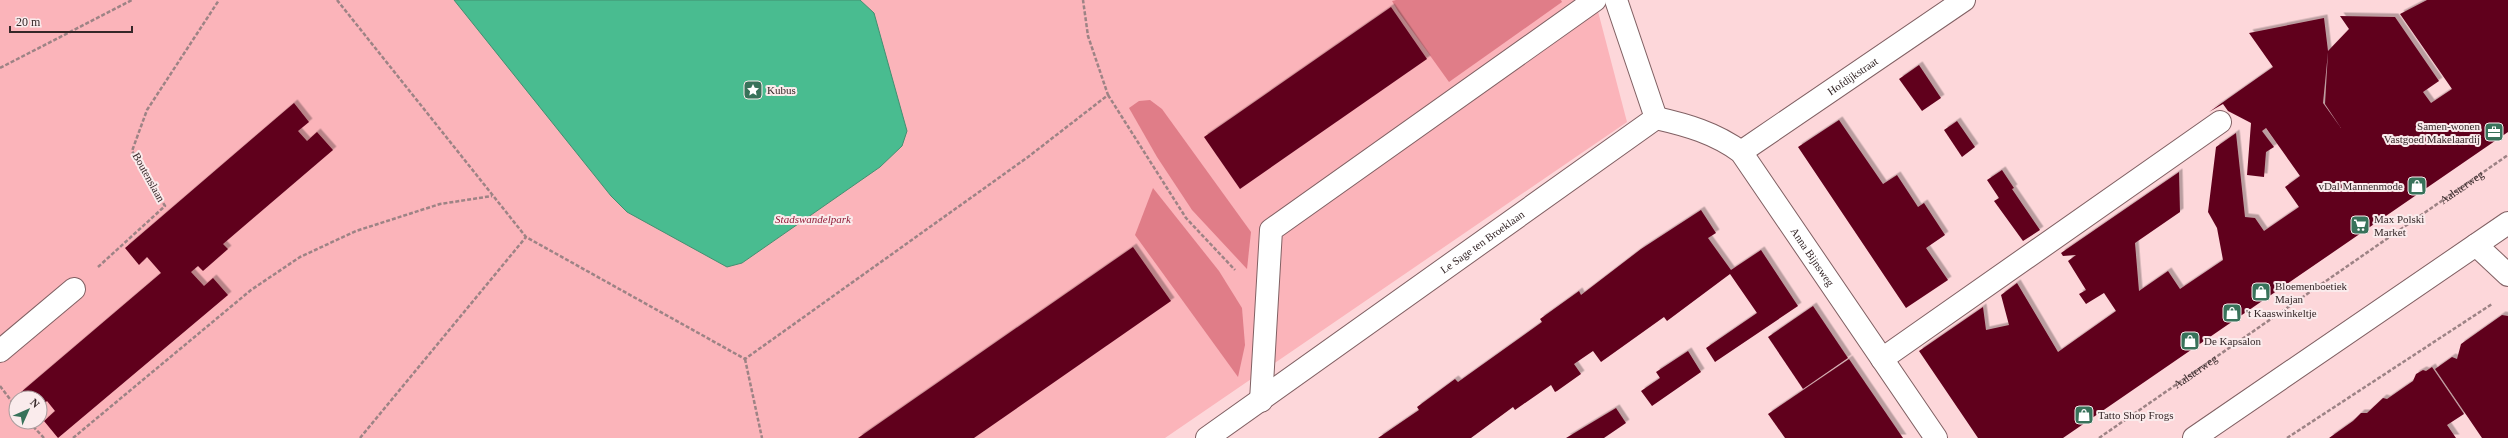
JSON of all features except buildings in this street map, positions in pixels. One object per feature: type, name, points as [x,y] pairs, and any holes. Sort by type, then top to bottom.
[{"type":"street","points":[[1261,400],[1271,230],[1595,0]]},
{"type":"street","points":[[1616,0],[1656,118]]},
{"type":"street","name":"Hofdijkstraat","points":[[1741,152],[1964,0]]},
{"type":"street","name":"Anna Bijnsweg","points":[[1656,118],[1693,127],[1725,140],[1741,152],[1936,438]]},
{"type":"street","name":"Le Sage ten Broeklaan","points":[[1207,438],[1656,118]]},
{"type":"street","points":[[1882,359],[2220,122]]},
{"type":"street","points":[[2194,438],[2508,223]]},
{"type":"street","points":[[2476,245],[2508,275]]},
{"type":"street","points":[[0,351],[74,289]]},
{"type":"path","points":[[0,68],[132,0]]},
{"type":"path","name":"Boutenslaan","points":[[74,289],[165,206],[132,151],[147,110],[219,0]]},
{"type":"path","points":[[337,0],[526,237],[745,359],[762,438]]},
{"type":"path","points":[[1084,0],[1088,36],[1108,95],[1186,218],[1227,263],[1266,296]]},
{"type":"path","points":[[745,359],[1028,157],[1108,95]]},
{"type":"path","name":"Aalsterweg","points":[[2099,438],[2508,155]]},
{"type":"path","points":[[73,438],[252,290],[300,257],[356,231],[440,204],[493,196]]},
{"type":"path","points":[[360,438],[526,237]]},
{"type":"path","points":[[2287,438],[2495,302]]},
{"type":"path","points":[[0,386],[8,396]]},
{"type":"path","points":[[36,430],[44,438]]},
{"type":"green space","name":"Stadswandelpark","points":[[0,0],[1595,0],[1627,122],[1165,438],[0,438]]},
{"type":"shaded area","points":[[454,0],[860,0],[874,13],[907,131],[902,146],[880,167],[742,263],[727,267],[627,212],[611,196]]},
{"type":"shaded area","points":[[1561,0],[1562,2],[1449,82],[1398,11],[1392,1]]},
{"type":"shaded area","points":[[1150,100],[1162,109],[1251,232],[1247,269],[1192,210],[1157,157],[1129,108],[1139,101]]},
{"type":"shaded area","points":[[1153,188],[1219,271],[1242,308],[1245,345],[1238,377],[1135,235]]},
{"type":"place","name":"Kubus","points":[[753,90]]},
{"type":"place","name":"Samen-wonen Vastgoed Makelaardij","points":[[2494,132]]},
{"type":"place","name":"vDal Mannenmode","points":[[2417,186]]},
{"type":"place","name":"Max Polski Market","points":[[2360,225]]},
{"type":"place","name":"Bloemenboetiek Majan","points":[[2261,292]]},
{"type":"place","name":"'t Kaaswinkeltje","points":[[2232,313]]},
{"type":"place","name":"De Kapsalon","points":[[2190,341]]},
{"type":"place","name":"Tatto Shop Frogs","points":[[2084,415]]}]
